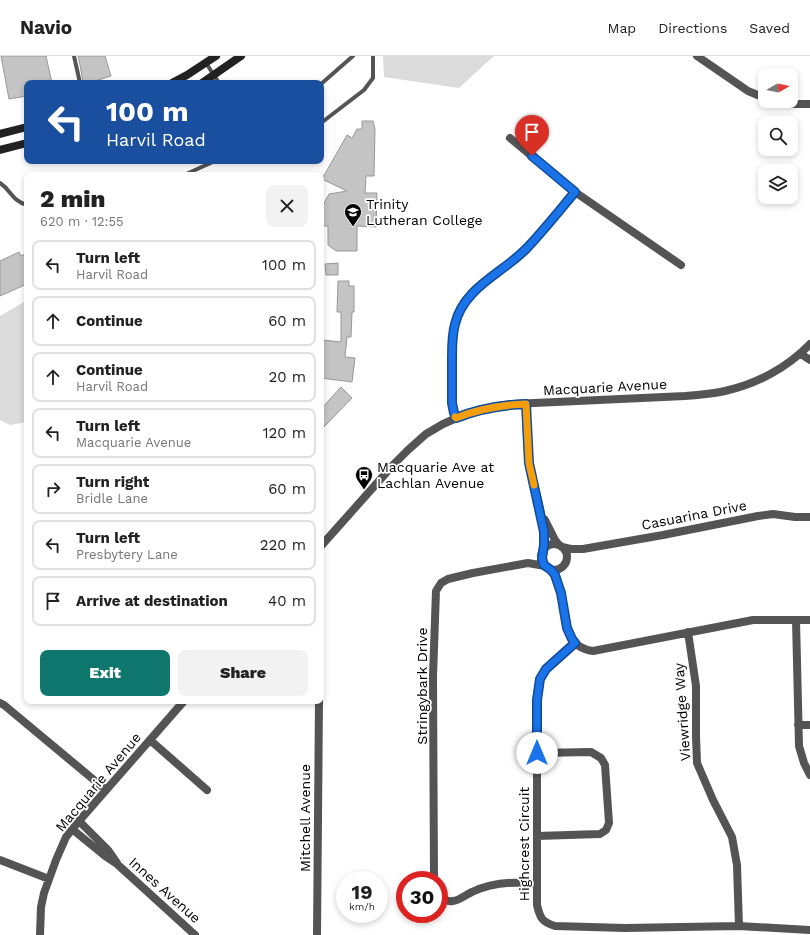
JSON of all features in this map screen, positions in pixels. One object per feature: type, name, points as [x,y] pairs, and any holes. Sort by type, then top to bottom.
[{"type":"main road","points":[[177,80],[216,56]]},
{"type":"main road","points":[[216,79],[241,56]]},
{"type":"main road","points":[[0,134],[24,128]]},
{"type":"main road","points":[[0,150],[24,144]]},
{"type":"street","points":[[697,56],[748,92],[758,96]]},
{"type":"street","points":[[798,104],[810,104]]},
{"type":"street","points":[[510,138],[575,192],[681,265]]},
{"type":"street","points":[[456,418],[452,403],[452,339],[459,311],[476,289],[527,248],[575,192]]},
{"type":"street","name":"Macquarie Avenue","points":[[324,543],[408,450],[426,434],[443,424],[468,413],[513,404],[685,396],[726,391],[773,373],[801,354],[810,344]]},
{"type":"street","points":[[801,354],[810,360]]},
{"type":"street","points":[[526,404],[529,463],[544,532],[542,562],[555,575],[561,593],[567,628],[575,643],[582,648],[594,651],[753,620],[810,620]]},
{"type":"street","points":[[538,502],[555,540],[567,553],[567,559],[561,572],[561,593]]},
{"type":"street","name":"Casuarina Drive","points":[[567,559],[573,554],[583,550],[758,516],[773,514],[795,517],[810,517]]},
{"type":"street","points":[[542,553],[545,548],[552,544],[561,546]]},
{"type":"street","name":"Casuarina Drive","points":[[561,546],[583,550]]},
{"type":"street","name":"Stringybark Drive","points":[[528,564],[542,553]]},
{"type":"street","name":"Stringybark Drive","points":[[434,871],[433,676],[436,591],[441,583],[448,579],[473,573],[528,564],[548,568]]},
{"type":"street","points":[[548,568],[555,570],[562,567]]},
{"type":"street","points":[[796,620],[798,746],[810,775]]},
{"type":"street","name":"Viewridge Way","points":[[688,632],[696,686],[697,763],[713,800],[732,837],[737,865],[739,926]]},
{"type":"street","name":"Highcrest Circuit","points":[[575,643],[546,669],[540,679],[537,700],[537,905],[542,920],[555,926],[625,928],[739,926],[810,930]]},
{"type":"street","points":[[0,703],[106,790]]},
{"type":"street","name":"Macquarie Avenue","points":[[40,935],[41,907],[49,879],[66,837],[181,704]]},
{"type":"street","name":"Mitchell Avenue","points":[[317,935],[318,704]]},
{"type":"street","points":[[798,725],[810,725]]},
{"type":"street","points":[[150,740],[207,790]]},
{"type":"street","points":[[537,753],[591,752],[601,758],[605,764],[609,823],[606,830],[600,834],[537,836]]},
{"type":"street","name":"Innes Avenue","points":[[79,821],[108,850],[117,864]]},
{"type":"street","name":"Innes Avenue","points":[[72,829],[117,864],[195,935]]},
{"type":"street","points":[[0,860],[49,879]]},
{"type":"street","points":[[448,901],[454,902],[471,892],[490,886],[513,882],[537,884]]},
{"type":"lane","points":[[74,56],[79,80]]},
{"type":"lane","points":[[324,81],[353,56]]},
{"type":"lane","points":[[324,121],[364,90],[373,78],[373,56]]},
{"type":"lane","points":[[206,63],[216,79]]},
{"type":"lane","points":[[191,172],[208,164]]},
{"type":"lane","points":[[0,183],[14,198],[24,204]]},
{"type":"shaded area","points":[[383,56],[494,56],[459,88],[384,77]]},
{"type":"shaded area","points":[[24,302],[24,423],[10,425],[0,420],[0,316]]},
{"type":"building","points":[[1,56],[46,56],[51,80],[24,80],[24,96],[9,99]]},
{"type":"building","points":[[78,56],[105,56],[111,76],[98,80],[83,80]]},
{"type":"building","points":[[362,121],[373,121],[375,129],[374,176],[366,176],[365,193],[377,193],[376,227],[357,226],[357,251],[336,251],[328,245],[328,226],[324,226],[324,203],[329,194],[347,191],[324,180],[324,175],[347,135],[352,138],[357,129],[362,129]]},
{"type":"building","points":[[19,252],[21,256],[24,254],[24,285],[0,296],[0,261]]},
{"type":"building","points":[[338,263],[338,275],[326,275],[325,264]]},
{"type":"building","points":[[338,281],[349,281],[349,286],[354,286],[354,312],[352,312],[351,337],[347,337],[345,357],[355,358],[352,382],[324,378],[324,340],[341,342],[341,312],[337,312]]},
{"type":"building","points":[[341,387],[352,398],[324,427],[324,406]]},
{"type":"slow traffic","points":[[455,417],[456,418],[468,413],[497,406],[526,404],[529,463],[534,485]]},
{"type":"place","name":"Trinity Lutheran College","points":[[353,227]]},
{"type":"place","name":"Macquarie Ave at Lachlan Avenue","points":[[364,490]]},
{"type":"route","points":[[532,156],[575,192],[527,248],[476,289],[459,311],[452,339],[452,403],[456,418],[468,413],[497,406],[526,404],[529,463],[544,532],[542,562],[555,575],[561,593],[567,628],[575,643],[546,669],[540,679],[537,700],[537,753]]}]
